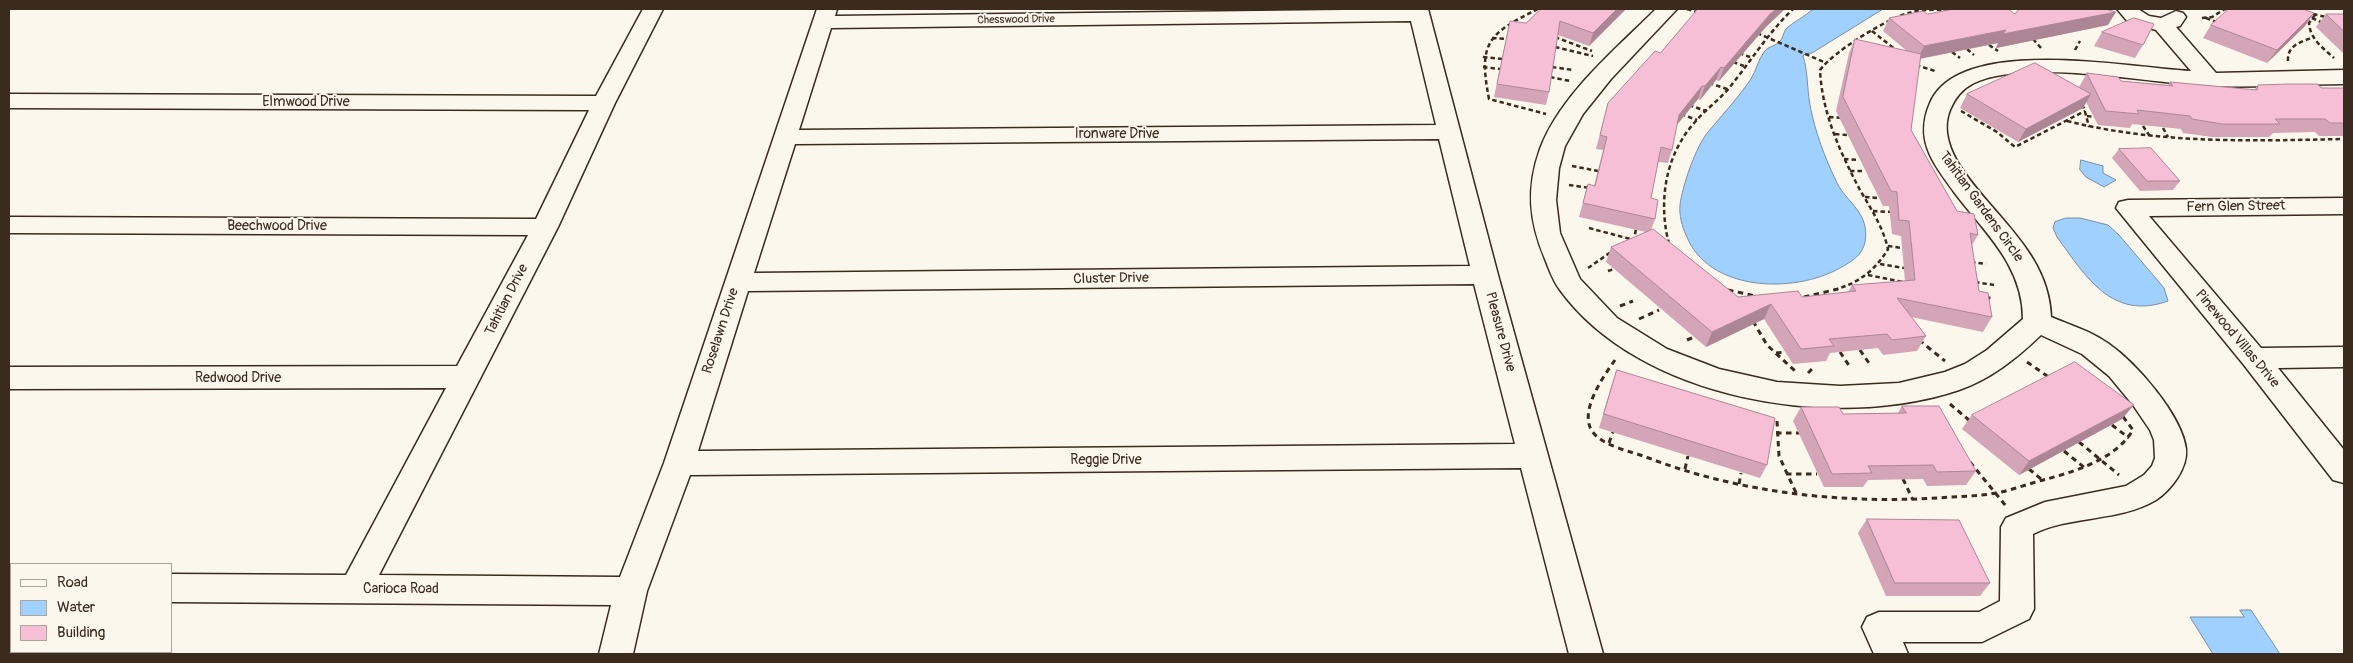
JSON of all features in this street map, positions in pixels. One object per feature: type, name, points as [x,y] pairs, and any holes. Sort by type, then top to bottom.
[{"type":"street","name":"Tahitian Drive","points":[[355,589],[468,377],[653,9]]},
{"type":"street","points":[[1667,9],[1592,88],[1553,145],[1547,168],[1542,202],[1550,246],[1570,288],[1595,316],[1614,332],[1650,354],[1704,378],[1751,388],[1810,395],[1848,397],[1917,390],[1962,377],[1980,369],[2008,350],[2037,322],[2083,342],[2112,361],[2158,418],[2172,449],[2166,470],[2158,482],[2141,493],[2044,516],[2017,527],[2017,609],[1982,627],[1879,628],[1891,654]]},
{"type":"street","points":[[2127,9],[2138,18],[2165,16],[2210,79]]},
{"type":"street","name":"Chesswood Drive","points":[[825,15],[1419,12]]},
{"type":"street","name":"Pleasure Drive","points":[[1419,12],[1485,275],[1586,654]]},
{"type":"street","name":"Roselawn Drive","points":[[616,654],[631,591],[679,463],[825,15]]},
{"type":"street","name":"Tahitian Gardens Circle","points":[[2037,322],[2036,297],[2024,265],[1957,179],[1940,152],[1935,134],[1937,112],[1942,98],[1957,84],[1969,78],[2020,66],[2060,66],[2210,79],[2340,69]]},
{"type":"street","name":"Elmwood Drive","points":[[9,100],[604,104]]},
{"type":"street","name":"Ironware Drive","points":[[785,137],[1448,132]]},
{"type":"street","name":"Fern Glen Street","points":[[2128,208],[2344,206]]},
{"type":"street","name":"Pinewood Villas Drive","points":[[2128,208],[2254,358],[2344,471]]},
{"type":"street","name":"Beechwood Drive","points":[[9,225],[545,227]]},
{"type":"street","name":"Cluster Drive","points":[[737,282],[1485,275]]},
{"type":"street","points":[[2254,358],[2344,357]]},
{"type":"street","name":"Redwood Drive","points":[[9,378],[468,377]]},
{"type":"street","name":"Reggie Drive","points":[[679,463],[1533,456]]},
{"type":"street","name":"Carioca Road","points":[[172,588],[631,591]]},
{"type":"path","points":[[1538,9],[1515,21],[1492,38],[1483,57],[1488,99],[1568,121]]},
{"type":"path","points":[[1687,9],[1704,15]]},
{"type":"path","points":[[1673,251],[1664,228],[1663,207],[1669,168],[1680,146],[1697,120],[1728,89],[1766,37],[1793,9]]},
{"type":"path","points":[[1806,304],[1800,297],[1830,292],[1868,275],[1880,264],[1888,249],[1873,211],[1844,159],[1829,117],[1820,78],[1820,70],[1848,46],[1896,16],[1914,11],[1960,9]]},
{"type":"path","points":[[2224,25],[2204,18],[2217,15],[2225,9],[2230,11]]},
{"type":"path","points":[[1942,10],[1948,15]]},
{"type":"path","points":[[1914,11],[1920,16]]},
{"type":"path","points":[[2306,12],[2328,27]]},
{"type":"path","points":[[1780,13],[1787,15]]},
{"type":"path","points":[[2217,15],[2224,17]]},
{"type":"path","points":[[2313,17],[2309,26],[2314,38],[2340,69]]},
{"type":"path","points":[[2304,19],[2313,17],[2334,19]]},
{"type":"path","points":[[1515,21],[1524,25]]},
{"type":"path","points":[[1872,31],[1900,53]]},
{"type":"path","points":[[1752,32],[1826,63]]},
{"type":"path","points":[[1553,36],[1576,43],[1592,51]]},
{"type":"path","points":[[2030,36],[2041,48]]},
{"type":"path","points":[[1492,38],[1506,40]]},
{"type":"path","points":[[2288,61],[2287,54],[2290,48],[2314,38]]},
{"type":"path","points":[[2075,50],[2080,41]]},
{"type":"path","points":[[1989,45],[1998,51]]},
{"type":"path","points":[[1848,46],[1857,48]]},
{"type":"path","points":[[1555,47],[1616,63]]},
{"type":"path","points":[[1967,49],[1974,55]]},
{"type":"path","points":[[1736,52],[1750,57]]},
{"type":"path","points":[[1952,52],[1960,58]]},
{"type":"path","points":[[1483,57],[1502,59]]},
{"type":"path","points":[[1729,60],[1744,66]]},
{"type":"path","points":[[1914,64],[1935,71]]},
{"type":"path","points":[[1483,66],[1500,69]]},
{"type":"path","points":[[1552,67],[1573,70]]},
{"type":"path","points":[[1704,81],[1728,89]]},
{"type":"path","points":[[1687,104],[1707,112]]},
{"type":"path","points":[[2080,104],[2087,116],[2089,127]]},
{"type":"path","points":[[1958,107],[1961,111],[1997,132],[2015,147],[2085,111]]},
{"type":"path","points":[[1679,113],[1697,120]]},
{"type":"path","points":[[2087,116],[2094,117]]},
{"type":"path","points":[[1829,117],[1848,119]]},
{"type":"path","points":[[2066,120],[2089,127],[2169,138],[2344,139]]},
{"type":"path","points":[[2055,121],[2060,124]]},
{"type":"path","points":[[2044,126],[2049,129]]},
{"type":"path","points":[[2144,126],[2149,136]]},
{"type":"path","points":[[2163,128],[2169,138]]},
{"type":"path","points":[[1835,134],[1847,135]]},
{"type":"path","points":[[1672,143],[1680,146]]},
{"type":"path","points":[[1844,159],[1859,160]]},
{"type":"path","points":[[1850,171],[1865,171]]},
{"type":"path","points":[[1865,197],[1878,198]]},
{"type":"path","points":[[1873,211],[1901,212]]},
{"type":"path","points":[[1589,228],[1634,240]]},
{"type":"path","points":[[1634,240],[1636,229]]},
{"type":"path","points":[[1626,243],[1641,238]]},
{"type":"path","points":[[1662,247],[1669,244]]},
{"type":"path","points":[[1888,246],[1902,248]]},
{"type":"path","points":[[1563,276],[1590,268],[1613,250]]},
{"type":"path","points":[[1963,260],[1986,264]]},
{"type":"path","points":[[1880,264],[1904,268]]},
{"type":"path","points":[[1608,271],[1614,269]]},
{"type":"path","points":[[1868,275],[1906,283]]},
{"type":"path","points":[[1858,280],[1865,284]]},
{"type":"path","points":[[1966,280],[1994,285]]},
{"type":"path","points":[[1732,297],[1722,287],[1732,292],[1758,297]]},
{"type":"path","points":[[1821,294],[1825,301]]},
{"type":"path","points":[[1977,296],[1994,299]]},
{"type":"path","points":[[1747,314],[1775,354],[1804,380],[1810,395]]},
{"type":"path","points":[[1752,320],[1758,320]]},
{"type":"path","points":[[1913,333],[1962,377]]},
{"type":"path","points":[[1687,340],[1694,337]]},
{"type":"path","points":[[1909,341],[1919,340]]},
{"type":"path","points":[[1860,350],[1871,366]]},
{"type":"path","points":[[2008,350],[2055,381]]},
{"type":"path","points":[[1775,354],[1786,352]]},
{"type":"path","points":[[1840,352],[1850,367]]},
{"type":"path","points":[[1614,360],[1599,384],[1587,416],[1592,431],[1601,440],[1685,469],[1739,484],[1797,495],[1831,499],[1913,500],[1996,494],[2041,479],[2068,474],[2085,468],[2129,438],[2133,430],[2128,422],[2114,409]]},
{"type":"path","points":[[1777,421],[1776,434],[1779,456],[1797,495]]},
{"type":"path","points":[[2112,425],[2129,438]]},
{"type":"path","points":[[1609,443],[1613,432]]},
{"type":"path","points":[[1776,434],[1799,433]]},
{"type":"path","points":[[2079,442],[2141,493]]},
{"type":"path","points":[[2064,451],[2085,468]]},
{"type":"path","points":[[1685,469],[1688,456]]},
{"type":"path","points":[[1967,458],[2021,525]]},
{"type":"path","points":[[2029,469],[2041,479]]},
{"type":"path","points":[[1739,484],[1741,473]]},
{"type":"path","points":[[1786,474],[1817,474]]},
{"type":"path","points":[[1903,479],[1913,500]]},
{"type":"water","points":[[1813,9],[1883,9],[1812,53],[1803,56],[1810,105],[1818,135],[1837,183],[1861,216],[1866,232],[1864,247],[1856,258],[1849,263],[1821,276],[1800,282],[1754,283],[1732,277],[1713,268],[1697,254],[1683,228],[1680,209],[1681,197],[1694,157],[1703,138],[1751,79],[1764,52],[1780,41],[1789,26]]},
{"type":"water","points":[[2081,160],[2103,166],[2103,173],[2116,180],[2104,187],[2086,177],[2080,170]]},
{"type":"water","points":[[2066,218],[2080,218],[2108,225],[2119,235],[2164,288],[2168,301],[2148,306],[2131,305],[2116,300],[2102,292],[2079,267],[2057,237],[2053,228],[2055,222]]},
{"type":"water","points":[[2240,610],[2251,610],[2280,654],[2213,654],[2190,617],[2244,617]]},
{"type":"building","points":[[1541,9],[1617,9],[1593,33],[1560,21],[1549,92],[1497,84],[1510,21],[1526,23]]},
{"type":"building","points":[[1698,9],[1776,9],[1724,68],[1721,67],[1705,86],[1702,86],[1679,115],[1672,150],[1661,147],[1651,198],[1658,200],[1655,219],[1583,203],[1588,184],[1595,186],[1607,137],[1600,135],[1608,103],[1655,51],[1660,53]]},
{"type":"building","points":[[1954,9],[2008,9],[2015,14],[2019,9],[2105,9],[2116,12],[2003,34],[2006,30],[1924,46],[1889,18],[1923,11],[1927,14]]},
{"type":"building","points":[[2229,9],[2303,9],[2314,13],[2277,50],[2211,25]]},
{"type":"building","points":[[2326,14],[2344,14],[2344,31]]},
{"type":"building","points":[[2134,18],[2154,24],[2143,45],[2102,32]]},
{"type":"building","points":[[1855,39],[1921,54],[1911,130],[1957,211],[1974,214],[1978,235],[1970,233],[1979,291],[1988,293],[1992,317],[1897,298],[1926,336],[1892,340],[1887,334],[1829,339],[1834,346],[1801,349],[1771,304],[1712,332],[1611,247],[1653,229],[1738,297],[1798,291],[1802,297],[1856,291],[1852,285],[1915,280],[1909,221],[1899,220],[1897,192],[1891,191],[1843,97]]},
{"type":"building","points":[[2035,63],[2091,94],[2026,129],[1967,94]]},
{"type":"building","points":[[2087,73],[2118,77],[2121,81],[2173,86],[2170,82],[2257,90],[2258,85],[2288,84],[2317,84],[2322,88],[2344,88],[2344,123],[2330,123],[2325,119],[2275,119],[2280,124],[2222,124],[2192,119],[2190,116],[2137,110],[2139,114],[2106,111]]},
{"type":"building","points":[[2151,148],[2180,181],[2147,181],[2119,149]]},
{"type":"building","points":[[2075,362],[2134,405],[2029,461],[1972,415]]},
{"type":"building","points":[[1617,370],[1775,418],[1767,465],[1604,414]]},
{"type":"building","points":[[1902,406],[1939,406],[1976,471],[1937,472],[1933,465],[1868,466],[1872,473],[1832,474],[1801,407],[1839,407],[1843,414],[1906,413]]},
{"type":"building","points":[[1867,519],[1959,520],[1990,583],[1895,583]]}]
